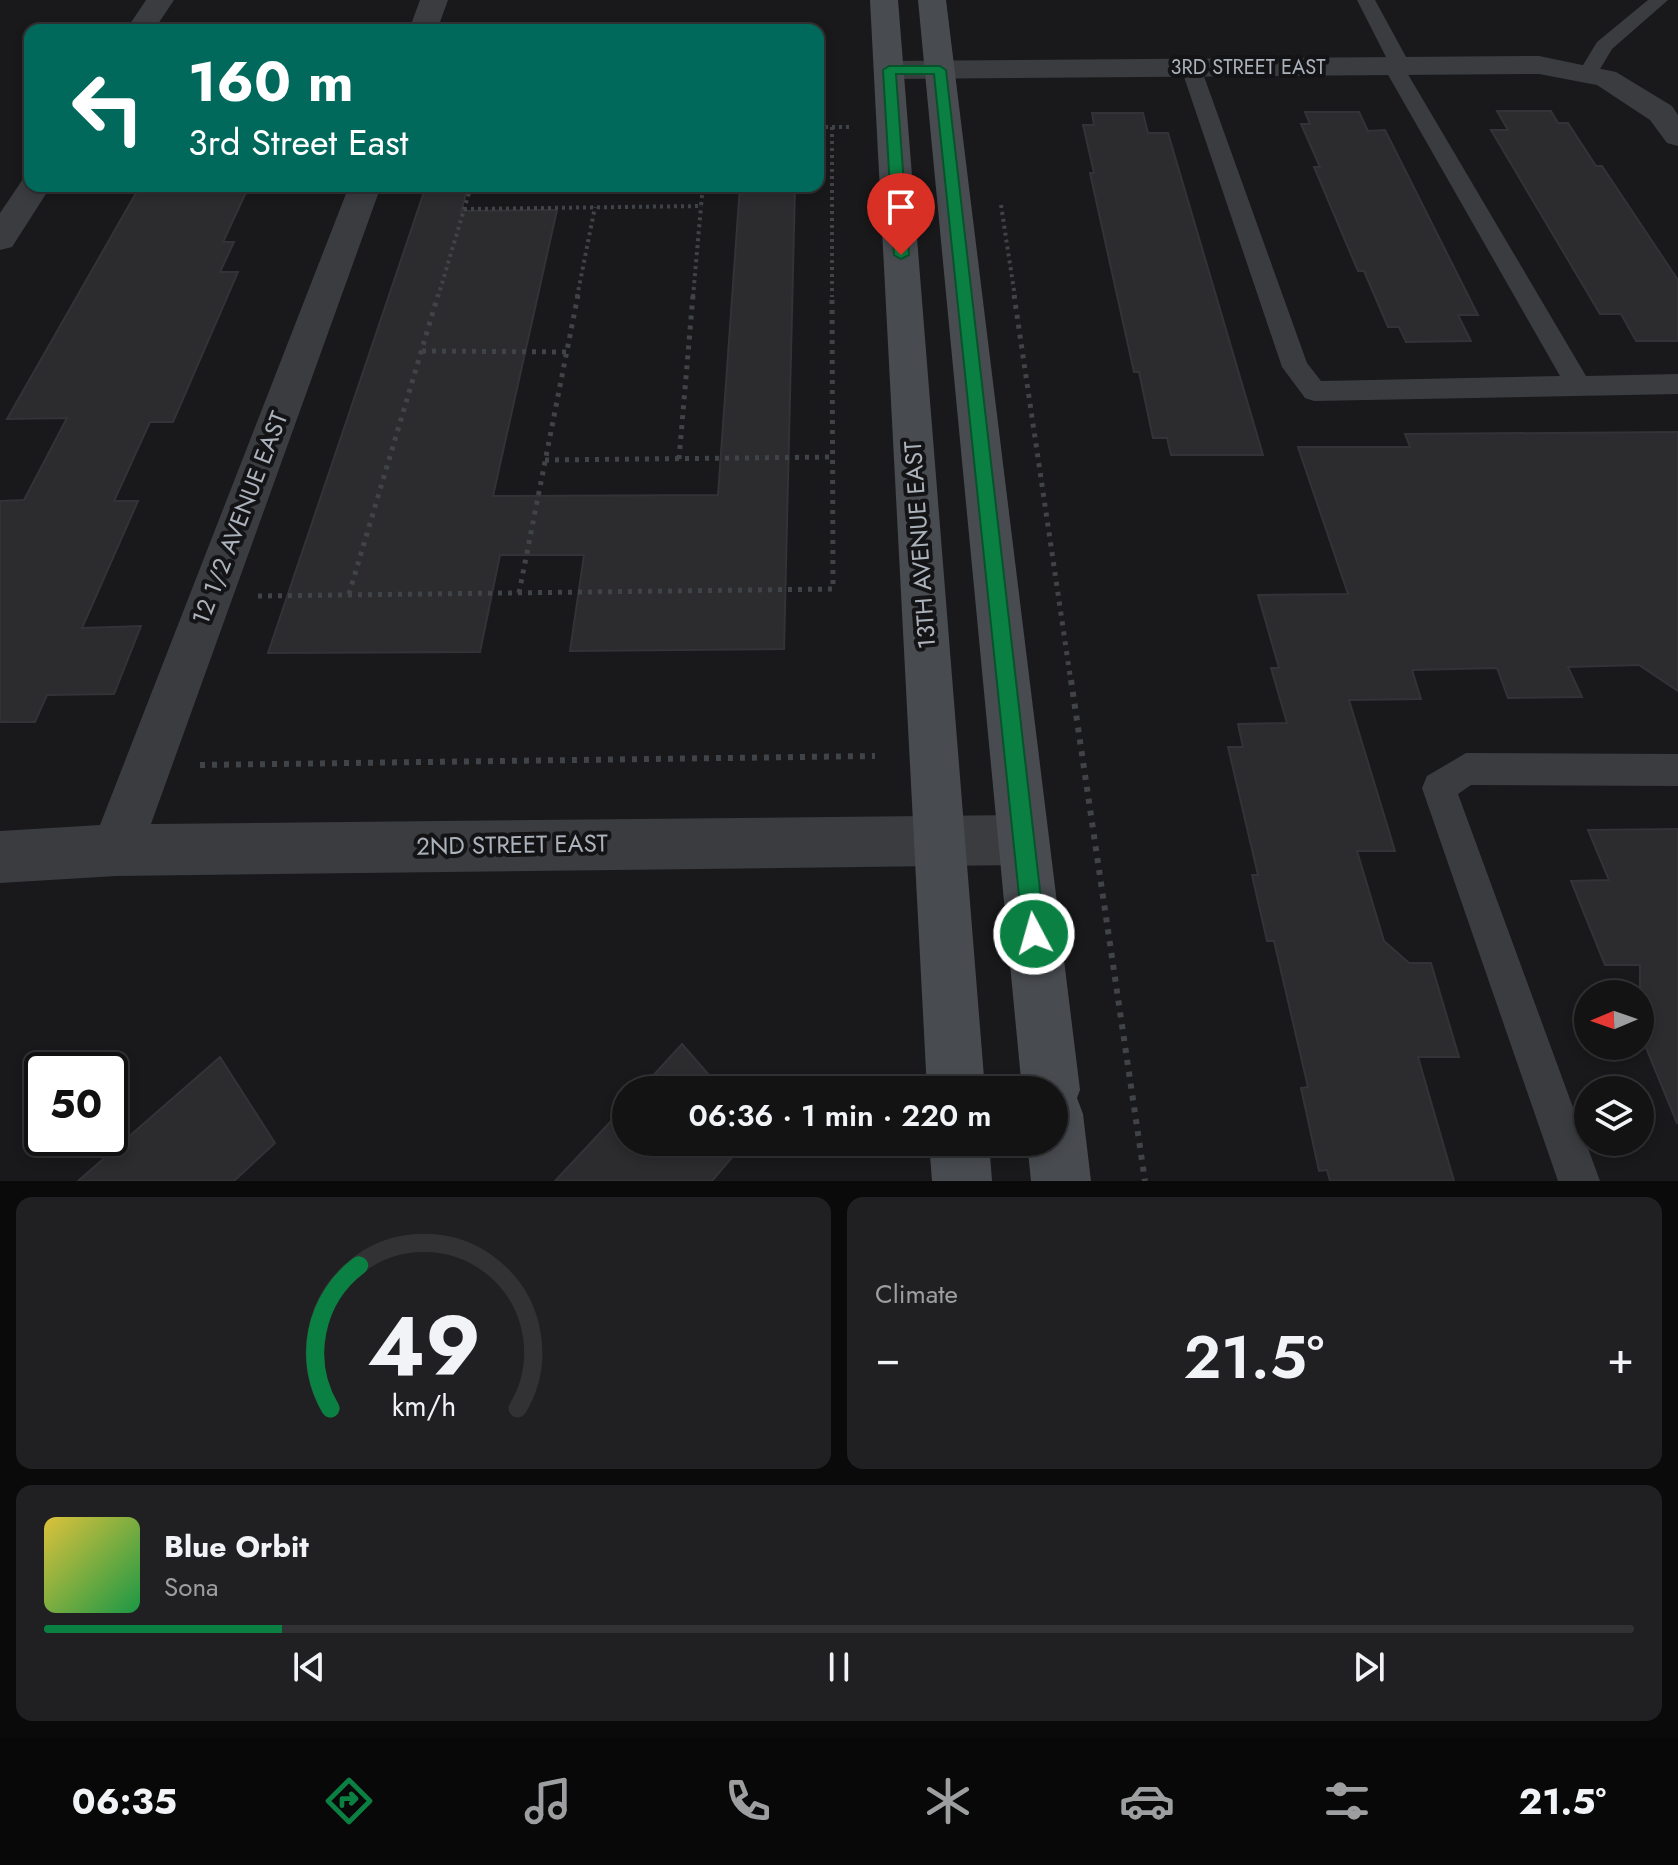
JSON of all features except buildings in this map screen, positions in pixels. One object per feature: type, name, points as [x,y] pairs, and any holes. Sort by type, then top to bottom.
[{"type":"main road","name":"13TH AVENUE EAST","points":[[884,0],[955,1076]]},
{"type":"main road","points":[[932,0],[1049,1076]]},
{"type":"main road","points":[[960,1156],[962,1181]]},
{"type":"main road","points":[[1058,1156],[1061,1181]]},
{"type":"street","points":[[144,24],[160,0]]},
{"type":"street","points":[[425,24],[434,0]]},
{"type":"street","name":"3RD STREET EAST","points":[[889,70],[1539,65],[1597,77]]},
{"type":"street","points":[[1597,77],[1661,113],[1678,136]]},
{"type":"street","points":[[0,239],[31,192]]},
{"type":"street","name":"12 1/2 AVENUE EAST","points":[[116,850],[363,192]]},
{"type":"street","name":"2ND STREET EAST","points":[[0,857],[116,850],[1024,840]]},
{"type":"lane","points":[[1366,0],[1397,66],[1579,386]]},
{"type":"lane","points":[[1597,77],[1604,46],[1659,0]]},
{"type":"lane","points":[[1191,68],[1295,367],[1314,391],[1678,384]]},
{"type":"lane","points":[[1579,1181],[1439,788],[1466,769],[1678,770]]},
{"type":"path","points":[[824,127],[856,127]]},
{"type":"path","points":[[211,597],[833,589],[832,127]]},
{"type":"path","points":[[349,594],[469,192]]},
{"type":"path","points":[[679,459],[702,192]]},
{"type":"path","points":[[1000,198],[1145,1181]]},
{"type":"path","points":[[464,209],[701,206]]},
{"type":"path","points":[[519,593],[595,207]]},
{"type":"path","points":[[422,351],[566,352]]},
{"type":"path","points":[[545,460],[833,457]]},
{"type":"path","points":[[147,766],[875,756]]},
{"type":"route","points":[[901,255],[889,70],[940,70],[1034,934]]}]
